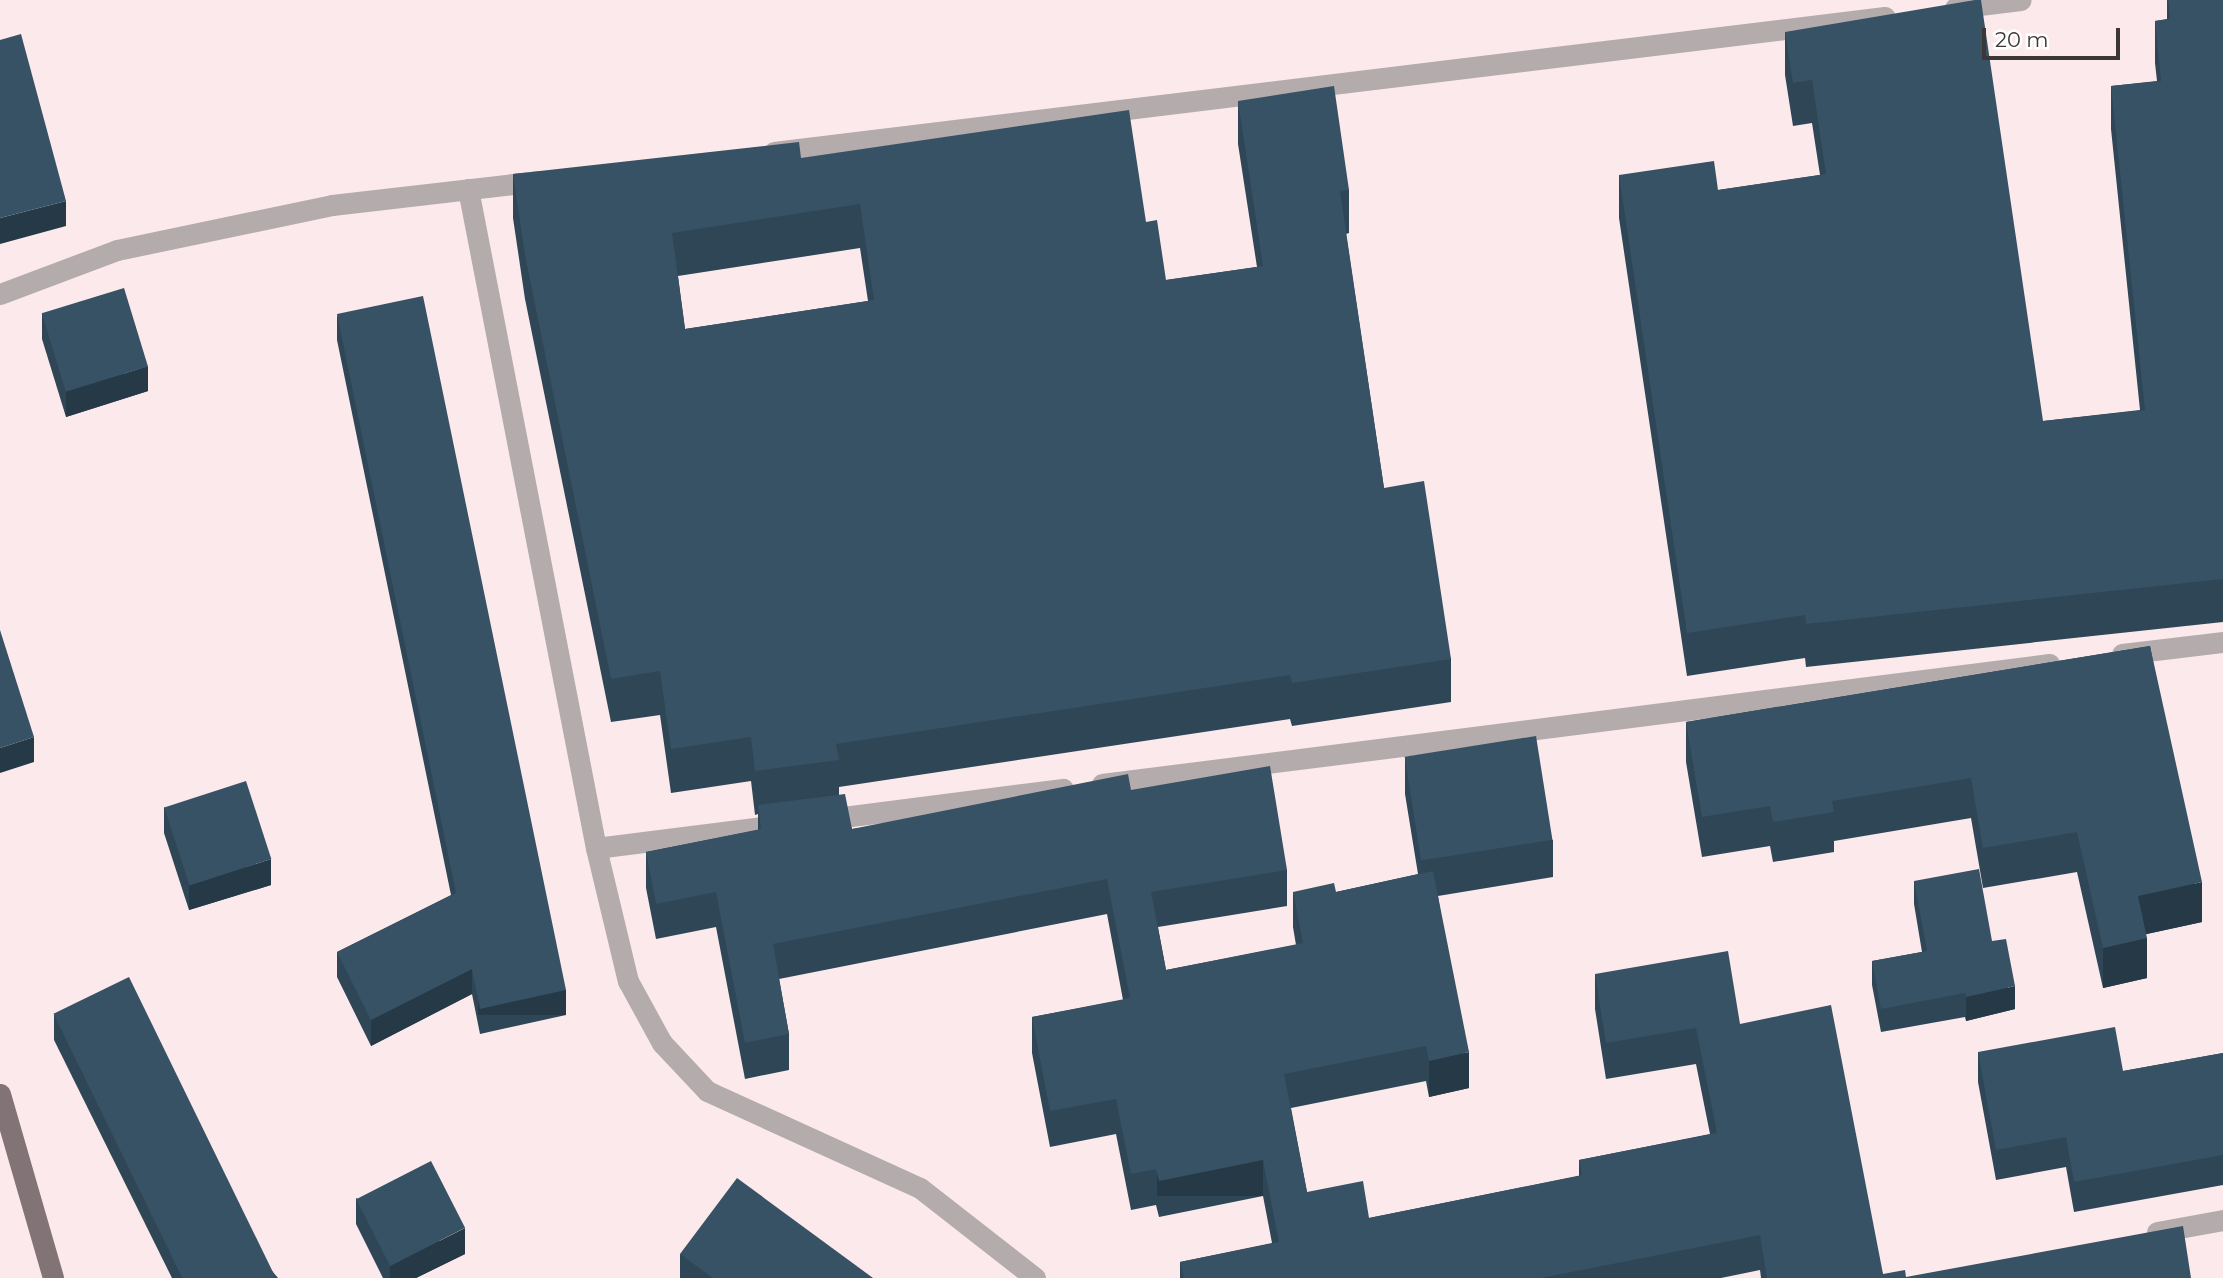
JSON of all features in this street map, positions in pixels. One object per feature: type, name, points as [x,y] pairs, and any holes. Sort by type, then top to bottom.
[{"type":"main road","points":[[0,1094],[53,1278]]},
{"type":"street","points":[[1938,10],[2021,0]]},
{"type":"street","points":[[760,154],[1910,13]]},
{"type":"street","points":[[0,293],[117,250],[332,205],[565,177]]},
{"type":"street","points":[[468,189],[596,848],[628,981],[662,1043],[707,1091],[920,1188],[1035,1278]]},
{"type":"street","points":[[2099,657],[2223,642]]},
{"type":"street","points":[[596,848],[2071,661]]},
{"type":"street","points":[[2141,1235],[2223,1220]]},
{"type":"building","points":[[1981,0],[2043,421],[2145,410],[2111,86],[2161,81],[2155,21],[2170,19],[2168,0],[2223,0],[2223,579],[1806,624],[1805,615],[1687,633],[1619,175],[1714,161],[1718,190],[1826,174],[1812,80],[1793,83],[1785,32]]},
{"type":"building","points":[[21,34],[66,201],[0,218],[0,40]]},
{"type":"building","points":[[1334,86],[1349,190],[1340,191],[1384,488],[1424,481],[1451,659],[1292,683],[1290,675],[836,744],[839,760],[755,771],[751,737],[671,749],[660,671],[611,679],[525,255],[513,174],[799,142],[801,158],[1129,110],[1146,222],[1157,220],[1166,280],[1263,266],[1238,101]],"holes":[[[860,204],[874,300],[685,329],[672,233]]]},
{"type":"building","points":[[124,288],[148,366],[66,392],[42,313]]},
{"type":"building","points":[[423,296],[566,990],[480,1009],[472,969],[371,1020],[337,952],[456,893],[337,314]]},
{"type":"building","points":[[0,630],[34,737],[0,748]]},
{"type":"building","points":[[2150,646],[2202,882],[2138,896],[2147,938],[2103,948],[2077,832],[1983,848],[1971,778],[1832,801],[1834,812],[1773,822],[1770,806],[1702,817],[1686,722]]},
{"type":"building","points":[[1536,736],[1552,840],[1421,861],[1405,757]]},
{"type":"building","points":[[1270,766],[1287,870],[1151,892],[1166,970],[1303,943],[1293,892],[1334,883],[1336,892],[1433,871],[1469,1052],[1429,1061],[1426,1046],[1284,1074],[1307,1192],[1363,1181],[1369,1218],[1582,1175],[1579,1160],[1717,1133],[1696,1028],[1606,1043],[1595,974],[1728,951],[1740,1024],[1831,1005],[1883,1274],[1905,1270],[1906,1277],[2183,1226],[2191,1278],[1767,1278],[1760,1235],[1541,1278],[1184,1278],[1180,1262],[1279,1242],[1263,1160],[1159,1181],[1156,1169],[1131,1174],[1116,1099],[1050,1111],[1032,1017],[1130,998],[1107,879],[773,944],[789,1034],[745,1043],[716,892],[656,904],[646,852],[761,829],[758,805],[845,794],[852,829],[1128,774],[1131,790]]},
{"type":"building","points":[[246,781],[271,859],[190,886],[164,808]]},
{"type":"building","points":[[1979,869],[1992,941],[2006,939],[2015,986],[1966,997],[1965,993],[1881,1009],[1872,961],[1927,951],[1914,881]]},
{"type":"building","points":[[129,977],[276,1278],[182,1278],[54,1014]]},
{"type":"building","points":[[2115,1027],[2123,1071],[2223,1053],[2223,1155],[2074,1182],[2066,1137],[1996,1150],[1978,1052]]},
{"type":"building","points":[[431,1161],[465,1228],[390,1266],[356,1199]]},
{"type":"building","points":[[737,1178],[873,1278],[713,1278],[680,1254]]}]
